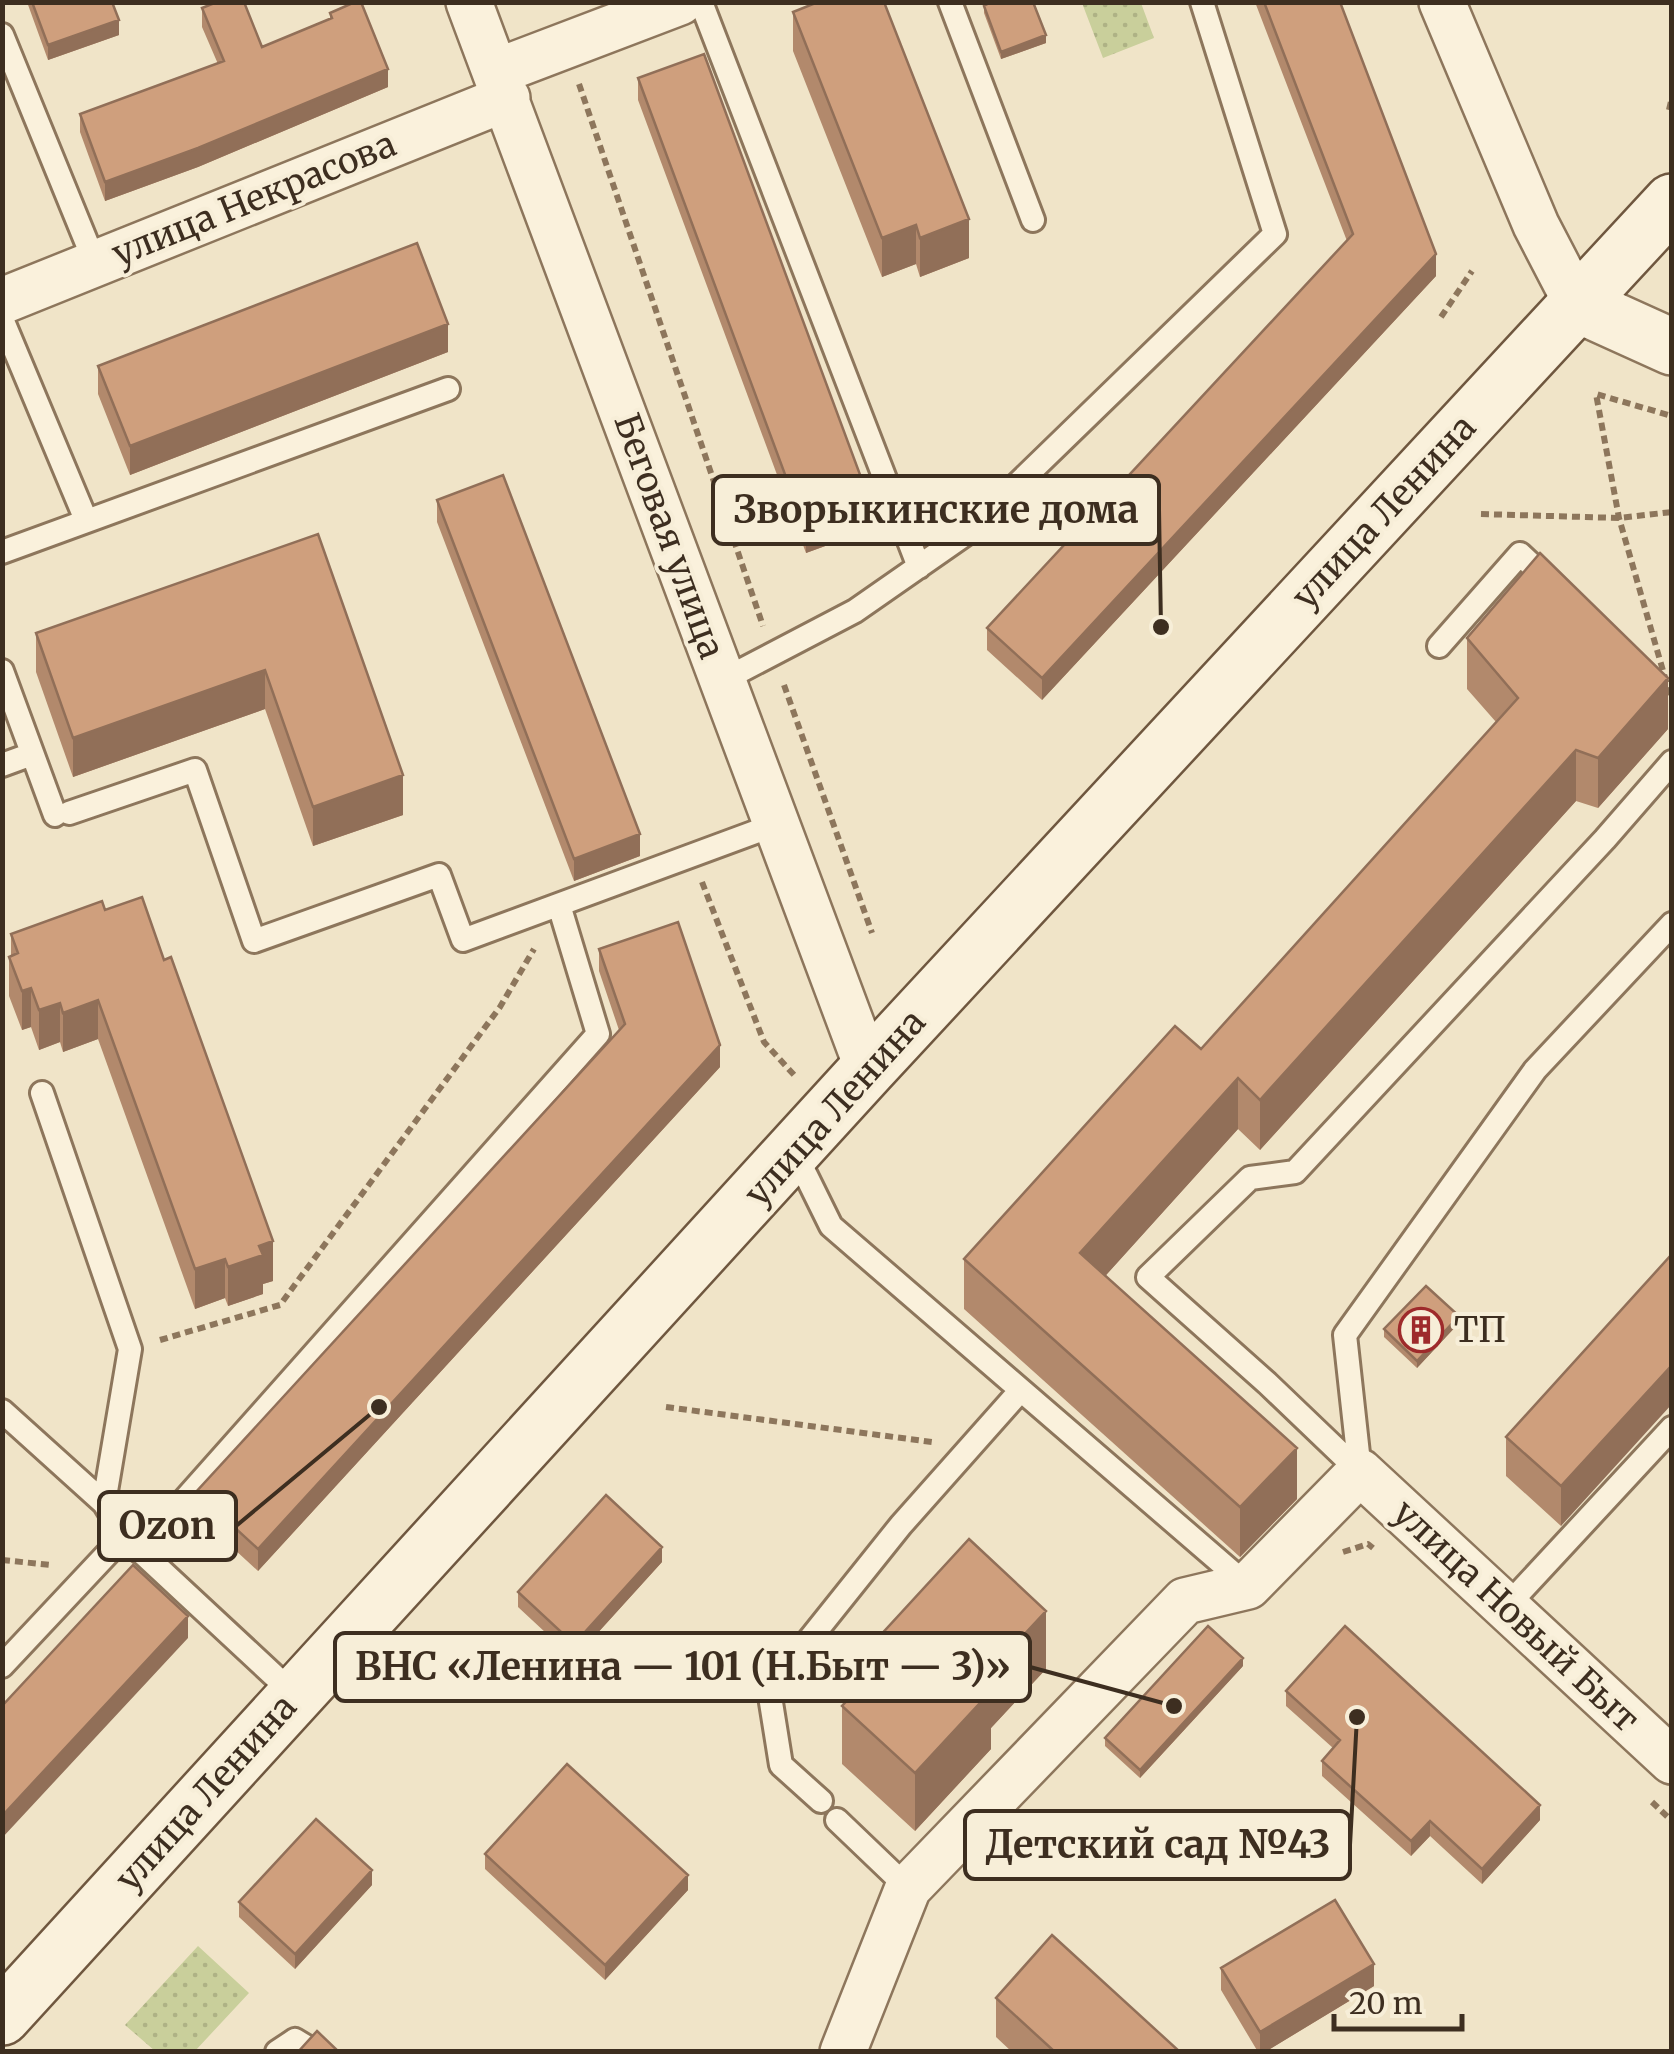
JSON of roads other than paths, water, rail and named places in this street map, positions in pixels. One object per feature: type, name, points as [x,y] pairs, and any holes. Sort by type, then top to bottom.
[{"type":"main road","name":"улица Ленина","points":[[2,2017],[868,1069],[1672,202]]},
{"type":"main road","points":[[1577,304],[1672,347]]},
{"type":"street","name":"Беговая улица","points":[[469,2],[868,1069]]},
{"type":"street","name":"улица Некрасова","points":[[2,301],[501,85],[566,48],[680,2]]},
{"type":"street","points":[[1442,2],[1536,225],[1577,304]]},
{"type":"street","points":[[842,2052],[908,1888],[1186,1601],[1248,1586],[1360,1472]]},
{"type":"street","name":"улица Новый Быт","points":[[1360,1472],[1507,1606],[1659,1779]]},
{"type":"lane","points":[[701,2],[920,566]]},
{"type":"lane","points":[[950,2],[1033,220]]},
{"type":"lane","points":[[723,680],[855,611],[968,533],[1275,234],[1202,2]]},
{"type":"lane","points":[[2,36],[96,263]]},
{"type":"lane","points":[[2,319],[86,520]]},
{"type":"lane","points":[[2,552],[448,389]]},
{"type":"lane","points":[[1438,646],[1520,554],[1575,605]]},
{"type":"lane","points":[[2,671],[32,754],[62,814],[194,770],[254,941],[439,876],[463,940],[777,824]]},
{"type":"lane","points":[[2,765],[32,754]]},
{"type":"lane","points":[[1360,1472],[1148,1277],[1250,1178],[1295,1172],[1672,762]]},
{"type":"lane","points":[[2,1666],[132,1543],[598,1034],[559,905]]},
{"type":"lane","points":[[1360,1472],[1344,1335],[1535,1070],[1672,924]]},
{"type":"lane","points":[[42,1093],[130,1349],[104,1503]]},
{"type":"lane","points":[[794,1151],[832,1226],[1248,1586]]},
{"type":"lane","points":[[821,1801],[781,1765],[769,1690],[901,1525],[1020,1391]]},
{"type":"lane","points":[[2,1412],[104,1503],[132,1543],[295,1694]]},
{"type":"lane","points":[[1507,1606],[1672,1428]]},
{"type":"lane","points":[[838,1820],[908,1888]]},
{"type":"lane","points":[[277,2052],[296,2040],[315,2052]]},
{"type":"place","name":"Зворыкинские дома","points":[[1161,627]]},
{"type":"place","name":"ТП","points":[[1421,1330]]},
{"type":"place","name":"Ozon","points":[[379,1407]]},
{"type":"place","name":"ВНС «Ленина — 101 (Н.Быт — 3)»","points":[[1174,1706]]},
{"type":"place","name":"Детский сад №43","points":[[1357,1717]]}]
